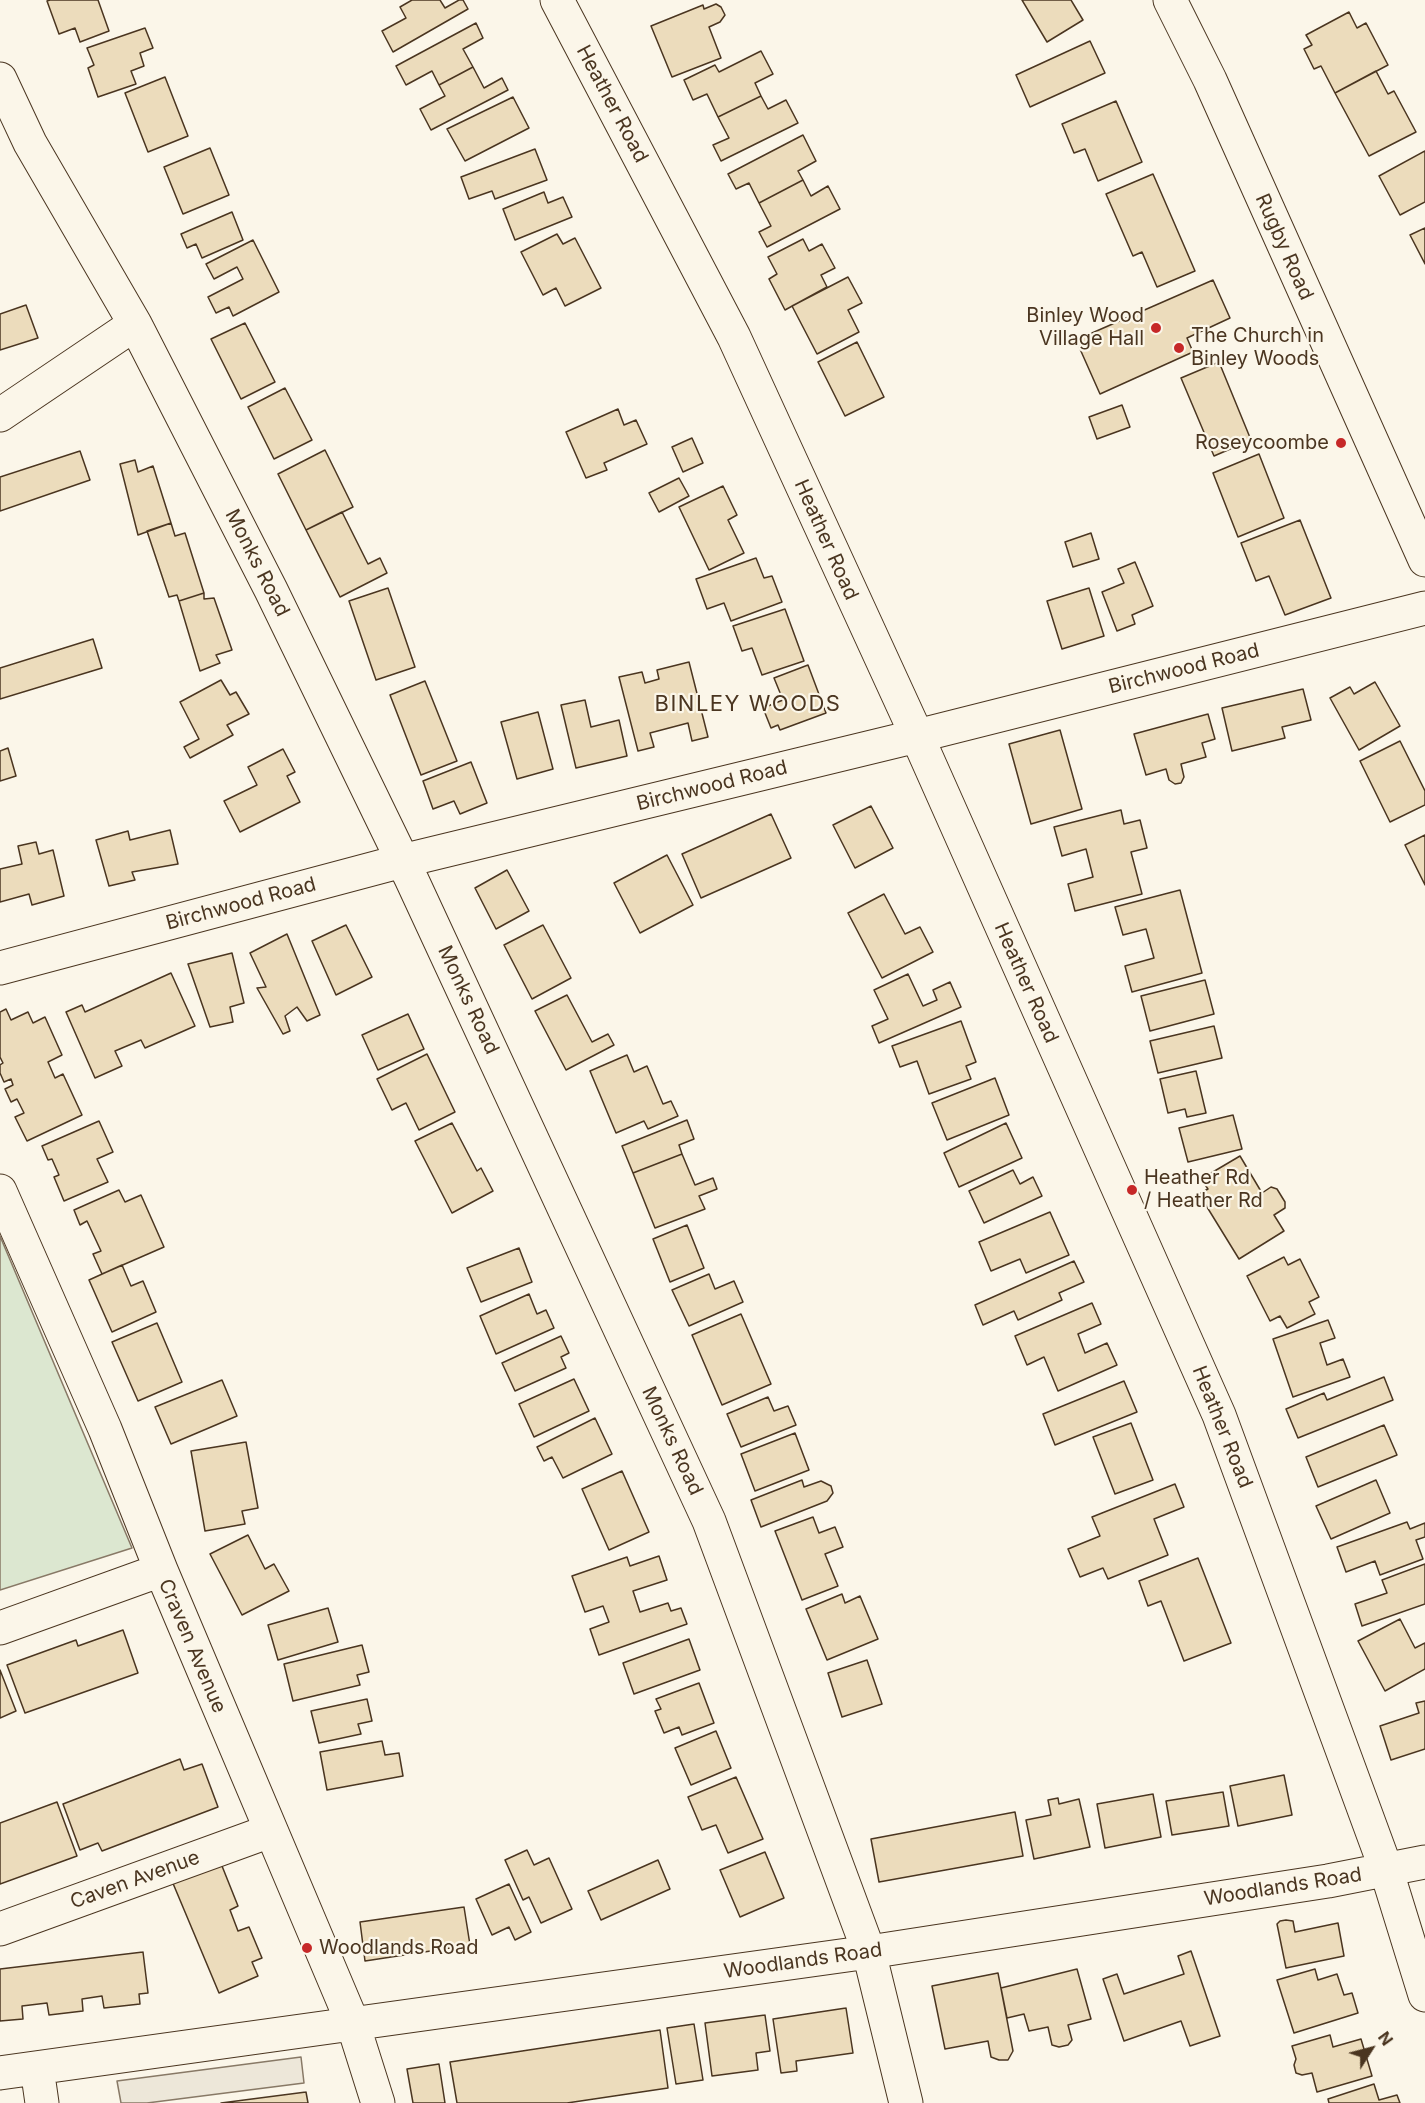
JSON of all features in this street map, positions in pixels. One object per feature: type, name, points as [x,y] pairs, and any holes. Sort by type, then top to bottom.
[{"type":"street","name":"Heather Road","points":[[557,0],[734,337],[917,736],[1220,1415],[1386,1869],[1425,1995]]},
{"type":"street","name":"Rugby Road","points":[[1170,0],[1210,80],[1425,560]]},
{"type":"street","name":"Monks Road","points":[[0,79],[30,143],[135,324],[271,590],[402,861],[709,1521],[869,1952],[906,2103]]},
{"type":"street","points":[[0,415],[135,324]]},
{"type":"street","name":"Birchwood Road","points":[[0,968],[402,861],[917,736],[1425,608]]},
{"type":"street","name":"Craven Avenue","points":[[0,1191],[105,1429],[161,1570],[353,2024],[378,2103]]},
{"type":"street","points":[[0,1628],[161,1570]]},
{"type":"street","name":"Caven Avenue","points":[[0,1929],[270,1831]]},
{"type":"street","name":"Woodlands Road","points":[[0,2073],[869,1952],[1328,1881],[1425,1862]]},
{"type":"street","points":[[38,2068],[42,2103]]},
{"type":"green space","points":[[0,1236],[132,1548],[0,1590]]},
{"type":"shaded area","points":[[301,2057],[304,2083],[147,2103],[121,2103],[117,2081]]},
{"type":"building","points":[[98,0],[109,31],[80,42],[75,28],[59,34],[47,1]]},
{"type":"building","points":[[412,0],[440,0],[445,8],[463,0],[468,9],[393,52],[382,31],[406,18],[400,7]]},
{"type":"building","points":[[1022,0],[1071,0],[1083,20],[1047,42]]},
{"type":"building","points":[[716,4],[721,7],[725,15],[720,22],[709,27],[721,58],[672,77],[651,26],[703,5],[704,9]]},
{"type":"building","points":[[1349,12],[1357,28],[1366,23],[1388,65],[1335,93],[1321,66],[1314,69],[1304,49],[1312,45],[1306,35]]},
{"type":"building","points":[[476,23],[483,38],[463,49],[473,67],[439,85],[432,71],[406,85],[396,66]]},
{"type":"building","points":[[145,28],[153,48],[140,53],[144,66],[131,71],[136,84],[98,97],[88,68],[94,65],[87,48]]},
{"type":"building","points":[[1090,41],[1105,73],[1030,107],[1016,75]]},
{"type":"building","points":[[761,51],[773,74],[755,83],[761,96],[718,117],[707,94],[693,100],[684,80],[715,65],[719,72]]},
{"type":"building","points":[[473,67],[484,88],[502,78],[508,90],[431,130],[420,109],[445,96],[439,85]]},
{"type":"building","points":[[1376,71],[1388,94],[1394,91],[1416,132],[1369,156],[1335,93]]},
{"type":"building","points":[[165,77],[188,136],[148,152],[125,93]]},
{"type":"building","points":[[761,96],[768,109],[786,100],[798,123],[721,161],[713,145],[729,138],[718,117]]},
{"type":"building","points":[[513,97],[529,128],[465,161],[447,129]]},
{"type":"building","points":[[1116,101],[1142,162],[1098,181],[1085,149],[1074,153],[1062,124]]},
{"type":"building","points":[[803,135],[816,161],[798,171],[803,180],[759,203],[749,183],[736,189],[728,174]]},
{"type":"building","points":[[210,148],[229,195],[183,214],[164,167]]},
{"type":"building","points":[[535,149],[547,180],[495,199],[492,191],[469,199],[461,177]]},
{"type":"building","points":[[1425,151],[1425,202],[1400,215],[1379,176]]},
{"type":"building","points":[[1153,174],[1195,271],[1157,287],[1142,252],[1133,256],[1106,194]]},
{"type":"building","points":[[803,180],[811,196],[828,186],[840,209],[767,247],[759,232],[771,226],[759,203]]},
{"type":"building","points":[[544,192],[548,203],[563,197],[572,217],[515,240],[503,209]]},
{"type":"building","points":[[232,212],[243,240],[202,258],[196,244],[187,248],[181,234]]},
{"type":"building","points":[[1425,228],[1425,264],[1410,235]]},
{"type":"building","points":[[557,234],[563,244],[575,238],[601,288],[565,306],[556,288],[543,295],[521,252]]},
{"type":"building","points":[[803,239],[809,251],[822,244],[835,268],[821,275],[827,287],[785,310],[769,279],[777,274],[768,257]]},
{"type":"building","points":[[253,240],[279,292],[233,316],[229,307],[216,313],[208,297],[243,279],[237,267],[214,279],[206,264]]},
{"type":"building","points":[[848,277],[862,303],[848,310],[859,332],[817,354],[792,306]]},
{"type":"building","name":"Binley Wood Village Hall","points":[[1213,280],[1230,318],[1187,338],[1193,352],[1100,394],[1076,340]]},
{"type":"building","points":[[26,305],[38,338],[0,350],[0,314]]},
{"type":"building","points":[[245,323],[275,382],[241,399],[211,339]]},
{"type":"building","points":[[857,342],[884,397],[845,416],[818,362]]},
{"type":"building","points":[[1219,362],[1251,440],[1214,456],[1181,378]]},
{"type":"building","points":[[285,388],[312,440],[274,459],[248,407]]},
{"type":"building","points":[[1122,405],[1130,427],[1097,439],[1089,417]]},
{"type":"building","points":[[618,409],[624,425],[636,420],[647,444],[604,463],[607,470],[586,478],[566,432]]},
{"type":"building","points":[[692,438],[703,463],[683,472],[672,447]]},
{"type":"building","points":[[325,450],[353,507],[306,530],[278,474]]},
{"type":"building","points":[[80,451],[90,480],[0,511],[0,477]]},
{"type":"building","points":[[1259,454],[1284,518],[1238,537],[1213,473]]},
{"type":"building","points":[[135,460],[138,472],[153,466],[171,523],[138,535],[120,464]]},
{"type":"building","points":[[679,478],[689,496],[659,512],[649,493]]},
{"type":"building","points":[[723,486],[737,515],[728,520],[744,553],[709,570],[679,507]]},
{"type":"building","points":[[342,512],[368,564],[380,558],[387,573],[340,597],[306,530]]},
{"type":"building","points":[[1300,520],[1331,598],[1285,615],[1269,576],[1256,581],[1241,543]]},
{"type":"building","points":[[171,523],[175,536],[185,533],[204,593],[179,601],[177,595],[169,597],[147,531]]},
{"type":"building","points":[[1091,533],[1099,559],[1073,567],[1065,542]]},
{"type":"building","points":[[756,558],[764,578],[772,576],[782,602],[731,621],[724,603],[707,609],[696,579]]},
{"type":"building","points":[[1135,562],[1153,606],[1132,615],[1135,624],[1117,631],[1102,592],[1124,583],[1118,569]]},
{"type":"building","points":[[388,588],[415,667],[376,680],[349,601]]},
{"type":"building","points":[[1089,588],[1104,636],[1062,649],[1047,601]]},
{"type":"building","points":[[204,593],[204,599],[214,598],[232,650],[216,655],[220,663],[200,671],[179,601]]},
{"type":"building","points":[[785,609],[804,661],[762,675],[752,648],[742,651],[733,626]]},
{"type":"building","points":[[93,639],[102,668],[0,699],[0,668]]},
{"type":"building","points":[[689,662],[708,737],[692,741],[688,723],[650,733],[654,747],[638,751],[619,677],[642,672],[645,683],[659,679],[657,670]]},
{"type":"building","points":[[808,665],[826,713],[780,730],[778,725],[771,728],[763,708],[783,700],[774,678]]},
{"type":"building","points":[[221,680],[230,695],[236,692],[249,714],[227,725],[233,735],[190,758],[184,747],[199,739],[180,702]]},
{"type":"building","points":[[425,681],[457,761],[421,775],[390,695]]},
{"type":"building","points":[[1375,682],[1400,726],[1359,750],[1330,698],[1350,687],[1354,694]]},
{"type":"building","points":[[1303,689],[1311,720],[1282,727],[1285,738],[1232,751],[1222,708]]},
{"type":"building","points":[[585,700],[591,727],[619,720],[627,756],[576,768],[561,705]]},
{"type":"building","points":[[538,712],[553,769],[517,779],[501,722]]},
{"type":"building","points":[[1208,714],[1215,739],[1202,743],[1206,757],[1181,764],[1184,777],[1181,783],[1175,784],[1169,780],[1166,769],[1146,775],[1134,734]]},
{"type":"building","points":[[1060,730],[1082,809],[1031,824],[1009,744]]},
{"type":"building","points":[[1400,741],[1425,791],[1425,805],[1390,822],[1360,761]]},
{"type":"building","points":[[8,748],[16,776],[0,781],[0,751]]},
{"type":"building","points":[[283,749],[295,772],[287,776],[300,802],[240,832],[224,801],[257,785],[248,767]]},
{"type":"building","points":[[471,762],[487,803],[460,814],[454,801],[433,809],[423,781]]},
{"type":"building","points":[[871,806],[893,848],[855,868],[833,825]]},
{"type":"building","points":[[1121,810],[1124,824],[1140,820],[1147,848],[1131,852],[1142,894],[1075,911],[1068,884],[1093,877],[1086,849],[1062,856],[1054,827]]},
{"type":"building","points":[[771,814],[791,858],[701,898],[682,854]]},
{"type":"building","points":[[170,830],[178,864],[132,872],[135,880],[109,886],[96,840],[128,831],[130,840]]},
{"type":"building","points":[[1425,835],[1425,885],[1405,845]]},
{"type":"building","points":[[36,842],[39,854],[53,850],[64,896],[32,905],[29,894],[0,902],[0,869],[22,864],[18,846]]},
{"type":"building","points":[[667,855],[693,905],[640,933],[614,883]]},
{"type":"building","points":[[507,870],[529,911],[496,929],[475,888]]},
{"type":"building","points":[[1180,890],[1202,973],[1132,992],[1125,966],[1154,958],[1146,929],[1123,935],[1115,907]]},
{"type":"building","points":[[884,894],[905,934],[920,927],[933,952],[882,978],[848,913]]},
{"type":"building","points":[[346,925],[372,977],[336,995],[312,941]]},
{"type":"building","points":[[543,925],[571,978],[532,999],[504,945]]},
{"type":"building","points":[[287,934],[320,1015],[307,1021],[297,1007],[285,1016],[290,1031],[283,1034],[257,988],[266,987],[250,953]]},
{"type":"building","points":[[232,953],[244,1003],[230,1007],[233,1022],[210,1027],[188,964]]},
{"type":"building","points":[[171,973],[195,1026],[145,1048],[141,1040],[115,1051],[122,1066],[95,1078],[66,1012],[82,1005],[85,1012]]},
{"type":"building","points":[[908,974],[923,1006],[937,1000],[933,990],[950,982],[961,1007],[879,1043],[872,1026],[888,1019],[874,990]]},
{"type":"building","points":[[1205,980],[1214,1014],[1150,1031],[1141,996]]},
{"type":"building","points":[[567,995],[592,1042],[608,1034],[614,1045],[566,1070],[535,1011]]},
{"type":"building","points":[[6,1009],[11,1020],[28,1012],[33,1023],[45,1017],[62,1055],[48,1062],[55,1078],[63,1074],[82,1115],[27,1141],[15,1117],[24,1113],[17,1099],[11,1102],[5,1089],[13,1085],[11,1079],[4,1082],[0,1073],[0,1065],[3,1063],[0,1057],[0,1012]]},
{"type":"building","points":[[408,1014],[424,1049],[378,1070],[362,1035]]},
{"type":"building","points":[[961,1021],[976,1062],[966,1066],[971,1079],[929,1094],[917,1061],[900,1067],[892,1046]]},
{"type":"building","points":[[1214,1026],[1222,1058],[1158,1073],[1150,1041]]},
{"type":"building","points":[[427,1054],[455,1112],[419,1130],[406,1103],[392,1110],[377,1079]]},
{"type":"building","points":[[627,1055],[634,1072],[647,1066],[663,1104],[671,1101],[678,1116],[648,1129],[644,1121],[616,1133],[590,1071]]},
{"type":"building","points":[[1196,1071],[1206,1113],[1187,1117],[1185,1109],[1168,1113],[1160,1079]]},
{"type":"building","points":[[995,1078],[1009,1115],[947,1140],[932,1103]]},
{"type":"building","points":[[1233,1115],[1242,1149],[1188,1162],[1179,1128]]},
{"type":"building","points":[[687,1120],[694,1139],[679,1145],[682,1154],[633,1173],[622,1146]]},
{"type":"building","points":[[99,1121],[113,1152],[97,1159],[108,1182],[64,1201],[54,1177],[59,1175],[52,1159],[48,1160],[42,1146]]},
{"type":"building","points":[[452,1123],[477,1171],[481,1168],[493,1191],[452,1213],[415,1141]]},
{"type":"building","points":[[1006,1123],[1022,1158],[959,1187],[944,1153]]},
{"type":"building","points":[[682,1154],[695,1185],[713,1178],[717,1189],[699,1196],[705,1209],[655,1228],[633,1173]]},
{"type":"building","points":[[1240,1156],[1262,1193],[1271,1187],[1277,1189],[1285,1202],[1285,1208],[1274,1215],[1284,1231],[1239,1259],[1199,1194],[1208,1189],[1201,1179]]},
{"type":"building","points":[[1013,1170],[1020,1184],[1033,1177],[1042,1196],[984,1223],[969,1191]]},
{"type":"building","points":[[119,1190],[125,1202],[141,1195],[164,1247],[102,1274],[93,1254],[101,1251],[87,1221],[80,1225],[74,1210]]},
{"type":"building","points":[[1050,1212],[1069,1255],[1026,1273],[1020,1259],[991,1271],[979,1242]]},
{"type":"building","points":[[687,1225],[704,1268],[670,1282],[653,1239]]},
{"type":"building","points":[[519,1248],[532,1282],[481,1302],[467,1268]]},
{"type":"building","points":[[1284,1257],[1288,1265],[1300,1259],[1319,1297],[1309,1302],[1315,1314],[1287,1328],[1280,1316],[1270,1321],[1247,1276]]},
{"type":"building","points":[[1074,1261],[1084,1282],[1059,1293],[1062,1300],[1018,1320],[1014,1311],[983,1325],[975,1305]]},
{"type":"building","points":[[122,1265],[131,1286],[143,1281],[156,1312],[112,1332],[89,1280]]},
{"type":"building","points":[[709,1274],[715,1289],[734,1281],[743,1302],[689,1326],[672,1290]]},
{"type":"building","points":[[529,1294],[537,1314],[546,1310],[554,1328],[496,1354],[480,1316]]},
{"type":"building","points":[[1092,1303],[1101,1324],[1078,1334],[1085,1353],[1107,1343],[1117,1365],[1058,1391],[1044,1357],[1027,1365],[1015,1336]]},
{"type":"building","points":[[741,1314],[771,1384],[722,1405],[692,1335]]},
{"type":"building","points":[[1328,1320],[1335,1338],[1320,1343],[1327,1365],[1343,1359],[1350,1377],[1293,1397],[1273,1339]]},
{"type":"building","points":[[157,1323],[182,1382],[138,1401],[112,1342]]},
{"type":"building","points":[[561,1336],[569,1353],[561,1357],[566,1368],[515,1391],[502,1363]]},
{"type":"building","points":[[1384,1377],[1393,1400],[1298,1438],[1286,1409],[1324,1393],[1327,1400]]},
{"type":"building","points":[[574,1379],[589,1411],[534,1437],[519,1404]]},
{"type":"building","points":[[222,1380],[237,1416],[171,1444],[155,1407]]},
{"type":"building","points":[[1124,1381],[1137,1412],[1055,1445],[1043,1414]]},
{"type":"building","points":[[768,1397],[774,1411],[788,1406],[796,1425],[741,1447],[727,1414]]},
{"type":"building","points":[[595,1418],[612,1454],[563,1478],[552,1457],[544,1461],[537,1447]]},
{"type":"building","points":[[1131,1423],[1153,1480],[1115,1494],[1093,1437]]},
{"type":"building","points":[[1384,1425],[1397,1455],[1318,1487],[1306,1457]]},
{"type":"building","points":[[795,1433],[809,1470],[755,1491],[741,1454]]},
{"type":"building","points":[[246,1442],[258,1508],[242,1511],[245,1524],[205,1531],[191,1451]]},
{"type":"building","points":[[622,1471],[649,1532],[609,1550],[582,1489]]},
{"type":"building","points":[[802,1480],[804,1487],[821,1481],[831,1486],[833,1493],[827,1501],[761,1527],[751,1500]]},
{"type":"building","points":[[1376,1480],[1390,1513],[1331,1539],[1316,1506]]},
{"type":"building","points":[[1175,1484],[1184,1507],[1154,1519],[1168,1555],[1108,1579],[1103,1568],[1080,1577],[1068,1549],[1100,1536],[1092,1517]]},
{"type":"building","points":[[813,1517],[819,1533],[835,1527],[843,1547],[825,1554],[838,1586],[802,1600],[775,1531]]},
{"type":"building","points":[[1407,1522],[1410,1529],[1425,1523],[1425,1537],[1416,1540],[1423,1559],[1380,1575],[1375,1561],[1346,1572],[1337,1547]]},
{"type":"building","points":[[248,1535],[265,1569],[274,1564],[289,1591],[242,1615],[210,1554]]},
{"type":"building","points":[[659,1556],[667,1580],[633,1591],[640,1612],[668,1603],[671,1611],[681,1608],[687,1624],[599,1655],[590,1629],[609,1622],[603,1606],[585,1612],[572,1576],[627,1557],[630,1566]]},
{"type":"building","points":[[1198,1558],[1231,1643],[1184,1661],[1161,1601],[1148,1606],[1139,1581]]},
{"type":"building","points":[[1425,1564],[1425,1604],[1362,1626],[1355,1604],[1387,1593],[1382,1580]]},
{"type":"building","points":[[842,1594],[845,1603],[860,1596],[878,1639],[827,1660],[806,1609]]},
{"type":"building","points":[[328,1608],[338,1642],[278,1660],[268,1625]]},
{"type":"building","points":[[1400,1619],[1415,1648],[1425,1643],[1425,1669],[1385,1691],[1358,1641]]},
{"type":"building","points":[[123,1630],[138,1673],[25,1713],[7,1665],[76,1640],[78,1646]]},
{"type":"building","points":[[689,1639],[700,1670],[634,1694],[623,1663]]},
{"type":"building","points":[[362,1645],[369,1672],[357,1675],[360,1685],[293,1701],[284,1664]]},
{"type":"building","points":[[867,1660],[882,1704],[842,1717],[828,1673]]},
{"type":"building","points":[[0,1670],[16,1711],[0,1718]]},
{"type":"building","points":[[699,1683],[714,1723],[682,1735],[679,1727],[664,1733],[655,1711],[661,1709],[656,1699]]},
{"type":"building","points":[[367,1699],[372,1721],[358,1724],[361,1734],[319,1743],[311,1711]]},
{"type":"building","points":[[1425,1701],[1425,1749],[1391,1760],[1380,1726],[1419,1713],[1416,1703]]},
{"type":"building","points":[[716,1731],[731,1768],[691,1785],[675,1748]]},
{"type":"building","points":[[382,1741],[385,1755],[399,1753],[403,1776],[327,1790],[320,1752]]},
{"type":"building","points":[[180,1759],[184,1770],[202,1764],[218,1807],[102,1851],[98,1843],[80,1850],[63,1804]]},
{"type":"building","points":[[1284,1775],[1292,1815],[1238,1826],[1230,1786]]},
{"type":"building","points":[[736,1777],[763,1839],[728,1853],[716,1825],[702,1830],[688,1797]]},
{"type":"building","points":[[1223,1792],[1229,1826],[1172,1835],[1166,1801]]},
{"type":"building","points":[[1153,1794],[1161,1837],[1105,1848],[1097,1804]]},
{"type":"building","points":[[1058,1798],[1059,1804],[1079,1799],[1090,1847],[1034,1859],[1026,1820],[1051,1815],[1048,1800]]},
{"type":"building","points":[[57,1802],[77,1856],[0,1884],[0,1823]]},
{"type":"building","points":[[1015,1812],[1023,1856],[879,1882],[871,1839]]},
{"type":"building","points":[[527,1850],[534,1865],[549,1858],[572,1909],[541,1923],[529,1897],[523,1900],[505,1860]]},
{"type":"building","points":[[765,1852],[784,1898],[740,1917],[720,1870]]},
{"type":"building","points":[[658,1860],[670,1889],[601,1920],[588,1891]]},
{"type":"building","points":[[220,1861],[238,1906],[230,1910],[238,1931],[249,1927],[262,1958],[252,1962],[258,1976],[219,1993],[172,1881]]},
{"type":"building","points":[[509,1884],[531,1932],[515,1940],[509,1927],[492,1935],[476,1899]]},
{"type":"building","points":[[464,1907],[470,1945],[365,1961],[360,1922]]},
{"type":"building","points":[[1286,1920],[1293,1921],[1295,1932],[1338,1923],[1344,1956],[1286,1968],[1277,1924]]},
{"type":"building","points":[[1191,1951],[1220,2036],[1190,2046],[1181,2021],[1124,2041],[1103,1979],[1117,1974],[1124,1994],[1184,1974],[1178,1956]]},
{"type":"building","points":[[143,1952],[148,1993],[139,1994],[140,2004],[104,2008],[102,1996],[82,1999],[83,2011],[49,2015],[47,2003],[22,2006],[23,2019],[0,2021],[0,1969]]},
{"type":"building","points":[[1077,1969],[1091,2019],[1068,2025],[1072,2040],[1068,2045],[1059,2047],[1052,2045],[1048,2027],[1029,2031],[1024,2014],[1007,2018],[1001,1988]]},
{"type":"building","points":[[1315,1969],[1318,1980],[1337,1974],[1344,1995],[1352,1993],[1358,2013],[1294,2033],[1277,1980]]},
{"type":"building","points":[[998,1973],[1013,2051],[1008,2060],[991,2057],[988,2041],[945,2049],[932,1986]]},
{"type":"building","points":[[846,2008],[853,2053],[796,2061],[797,2071],[781,2073],[773,2019]]},
{"type":"building","points":[[765,2015],[770,2051],[756,2053],[758,2070],[712,2076],[705,2023]]},
{"type":"building","points":[[694,2024],[703,2080],[676,2084],[667,2028]]},
{"type":"building","points":[[660,2030],[668,2088],[567,2103],[457,2103],[450,2062]]},
{"type":"building","points":[[1330,2035],[1333,2047],[1361,2039],[1372,2076],[1317,2092],[1312,2073],[1302,2075],[1296,2073],[1294,2065],[1296,2059],[1292,2046]]},
{"type":"building","points":[[439,2064],[445,2103],[413,2103],[407,2069]]},
{"type":"building","points":[[1374,2084],[1379,2100],[1397,2095],[1400,2103],[1329,2103],[1328,2099]]},
{"type":"building","points":[[306,2092],[308,2103],[221,2103]]},
{"type":"place","name":"Binley Wood Village Hall","points":[[1156,328]]},
{"type":"place","name":"The Church in Binley Woods","points":[[1179,348]]},
{"type":"place","name":"Roseycoombe","points":[[1341,443]]},
{"type":"place","name":"Heather Rd / Heather Rd","points":[[1132,1190]]},
{"type":"place","name":"Woodlands Road","points":[[307,1948]]},
{"type":"district","name":"BINLEY WOODS","points":[[748,704]]}]
